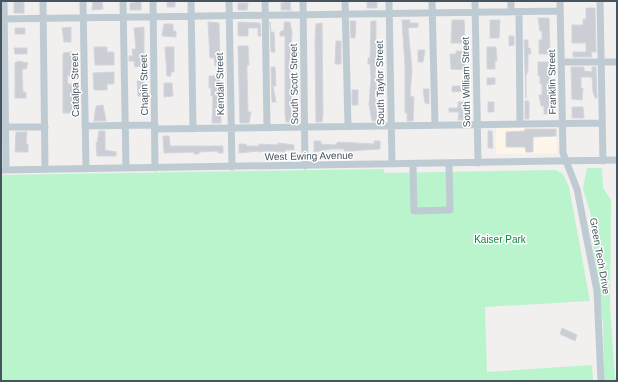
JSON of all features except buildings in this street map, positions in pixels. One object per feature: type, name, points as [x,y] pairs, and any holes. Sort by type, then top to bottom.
[{"type":"street","points":[[4,1],[2,19],[5,127],[4,170]]},
{"type":"street","points":[[43,1],[45,170]]},
{"type":"street","name":"Catalpa Street","points":[[83,1],[86,169]]},
{"type":"street","points":[[123,1],[126,168]]},
{"type":"street","name":"Chapin Street","points":[[153,1],[155,168]]},
{"type":"street","points":[[190,1],[192,129]]},
{"type":"street","name":"Kendall Street","points":[[229,1],[232,167]]},
{"type":"street","points":[[265,1],[267,128]]},
{"type":"street","name":"South Scott Street","points":[[303,1],[305,166]]},
{"type":"street","points":[[345,1],[348,126]]},
{"type":"street","name":"South Taylor Street","points":[[389,1],[392,164]]},
{"type":"street","points":[[432,1],[435,125]]},
{"type":"street","name":"South William Street","points":[[475,1],[478,163]]},
{"type":"street","points":[[511,1],[511,12]]},
{"type":"street","name":"Franklin Street","points":[[560,1],[563,153],[566,162]]},
{"type":"street","points":[[600,1],[603,161]]},
{"type":"street","points":[[2,19],[44,20],[560,11]]},
{"type":"street","points":[[519,12],[520,124]]},
{"type":"street","points":[[561,62],[617,62]]},
{"type":"street","points":[[85,126],[125,125],[192,129],[602,123]]},
{"type":"street","points":[[5,127],[45,127]]},
{"type":"street","name":"West Ewing Avenue","points":[[4,170],[617,160]]},
{"type":"street","name":"Green Tech Drive","points":[[566,162],[577,189],[597,291],[600,381]]},
{"type":"street","points":[[413,164],[414,211],[422,211],[450,210],[449,163]]},
{"type":"shaded area","points":[[556,125],[557,153],[496,154],[496,127]]},
{"type":"green space","points":[[587,168],[602,168],[603,188],[611,200],[610,305],[615,378],[617,378],[617,381],[604,381],[603,324],[592,238],[594,225],[583,189]]},
{"type":"green space","name":"Kaiser Park","points":[[384,169],[384,173],[556,170],[563,174],[569,187],[590,301],[485,307],[487,372],[592,365],[593,381],[1,381],[1,175]]}]
